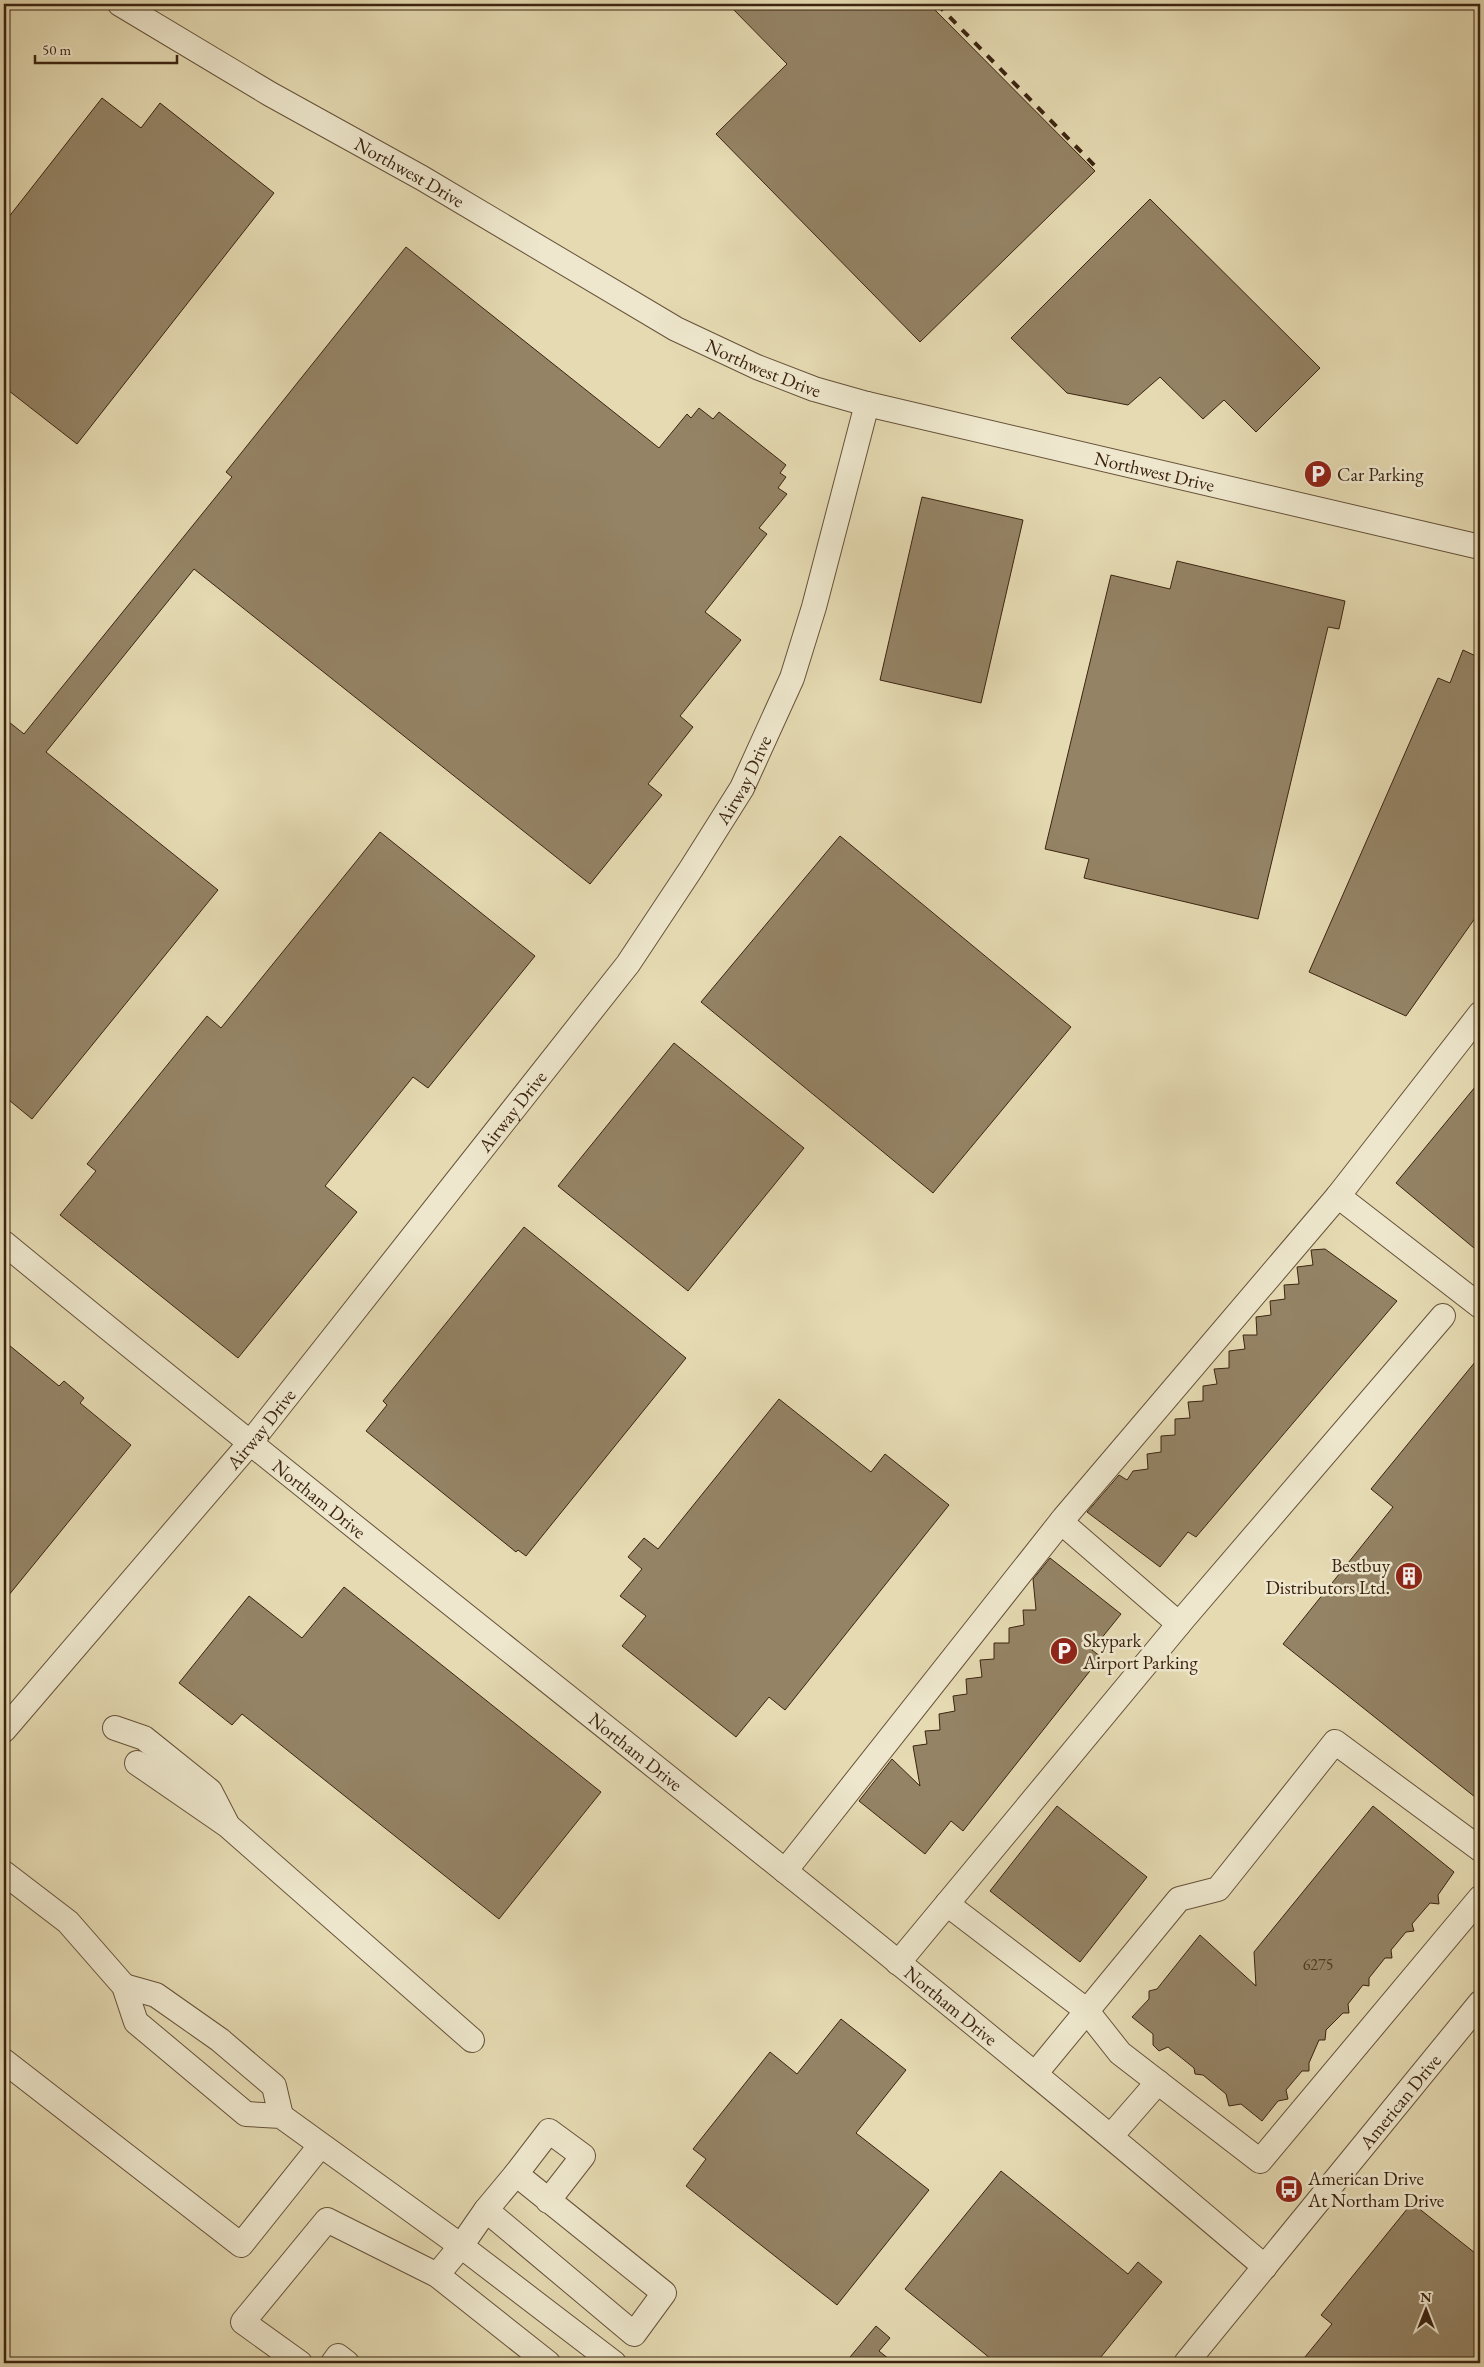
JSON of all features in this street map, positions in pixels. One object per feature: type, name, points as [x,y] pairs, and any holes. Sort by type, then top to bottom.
[{"type":"street","name":"Northwest Drive","points":[[120,4],[270,94],[430,183],[676,329],[757,367],[814,389],[867,404],[1480,548]]},
{"type":"street","name":"Airway Drive","points":[[4,1730],[250,1443],[628,964],[692,869],[742,788],[792,678],[814,607],[867,404]]},
{"type":"street","points":[[785,1870],[1061,1522],[1338,1196],[1480,1014]]},
{"type":"street","points":[[1338,1196],[1480,1306]]},
{"type":"street","name":"Northam Drive","points":[[4,1243],[250,1443],[785,1870],[1111,2136],[1265,2267]]},
{"type":"street","points":[[898,1963],[1179,1624],[1443,1316]]},
{"type":"street","points":[[1061,1522],[1179,1624]]},
{"type":"street","points":[[115,1728],[144,1738],[210,1791],[227,1824]]},
{"type":"street","points":[[1035,2074],[1179,1899],[1218,1889],[1336,1742],[1480,1849]]},
{"type":"street","points":[[137,1763],[227,1824],[472,2040]]},
{"type":"street","points":[[4,1873],[68,1922],[124,1986],[136,2022],[246,2114],[281,2116],[461,2246],[614,2363]]},
{"type":"street","points":[[947,1904],[1086,2010],[1120,2053],[1260,2161],[1480,1898]]},
{"type":"street","points":[[124,1986],[156,1996],[220,2040],[274,2086],[281,2116]]},
{"type":"street","name":"American Drive","points":[[1186,2363],[1480,2003]]},
{"type":"street","points":[[4,2061],[241,2245],[320,2146]]},
{"type":"street","points":[[1111,2136],[1158,2082]]},
{"type":"street","points":[[437,2274],[461,2246],[486,2210],[549,2130],[583,2156],[548,2201]]},
{"type":"street","points":[[486,2210],[634,2334],[664,2293],[516,2174]]},
{"type":"street","points":[[300,2363],[243,2322],[327,2220],[437,2274],[548,2363]]},
{"type":"street","points":[[333,2363],[338,2356],[346,2363]]},
{"type":"building","points":[[728,4],[929,4],[1095,171],[920,342],[716,134],[787,64]]},
{"type":"building","points":[[102,98],[141,128],[160,103],[274,193],[77,444],[4,387],[4,223]]},
{"type":"building","points":[[1150,199],[1320,368],[1256,432],[1224,400],[1203,419],[1160,377],[1128,405],[1067,393],[1011,338]]},
{"type":"building","points":[[406,247],[659,448],[687,414],[691,418],[699,408],[713,419],[719,412],[786,465],[780,473],[786,477],[778,488],[787,494],[759,528],[767,534],[705,612],[741,640],[680,716],[693,727],[648,784],[662,795],[590,884],[194,569],[46,752],[218,890],[32,1119],[4,1096],[4,718],[24,734],[232,477],[226,472]]},
{"type":"building","points":[[922,497],[1023,520],[981,703],[880,680]]},
{"type":"building","points":[[1177,561],[1345,601],[1339,629],[1328,627],[1258,919],[1084,878],[1089,859],[1045,849],[1111,575],[1170,589]]},
{"type":"building","points":[[1463,650],[1480,658],[1480,907],[1478,914],[1406,1016],[1309,972],[1438,678],[1450,683]]},
{"type":"building","points":[[380,832],[535,956],[428,1088],[413,1077],[325,1186],[357,1212],[238,1358],[60,1215],[96,1171],[87,1164],[207,1016],[221,1028]]},
{"type":"building","points":[[840,836],[1071,1027],[933,1193],[701,1002]]},
{"type":"building","points":[[674,1043],[804,1148],[688,1291],[558,1186]]},
{"type":"building","points":[[1480,1081],[1480,1253],[1396,1183]]},
{"type":"building","points":[[524,1227],[686,1358],[526,1556],[518,1550],[516,1552],[366,1431],[387,1405],[383,1401]]},
{"type":"building","points":[[1325,1249],[1397,1301],[1196,1537],[1188,1532],[1160,1567],[1087,1512],[1119,1475],[1127,1480],[1133,1471],[1148,1469],[1147,1454],[1161,1452],[1161,1436],[1175,1435],[1175,1419],[1190,1418],[1188,1402],[1203,1401],[1203,1386],[1217,1384],[1214,1369],[1229,1368],[1229,1351],[1245,1349],[1243,1335],[1257,1335],[1256,1317],[1271,1315],[1270,1301],[1285,1299],[1284,1285],[1299,1284],[1297,1267],[1313,1265],[1311,1250]]},
{"type":"building","points":[[4,1341],[59,1386],[64,1381],[84,1398],[80,1403],[131,1445],[4,1601]]},
{"type":"building","name":"Bestbuy Distributors Ltd.","points":[[1480,1356],[1480,1801],[1283,1644],[1393,1507],[1371,1489]]},
{"type":"building","points":[[779,1399],[871,1472],[885,1454],[949,1505],[785,1710],[769,1697],[736,1737],[622,1646],[646,1616],[620,1596],[642,1569],[628,1557],[644,1538],[658,1549]]},
{"type":"building","points":[[1050,1558],[1121,1614],[1092,1650],[1101,1657],[963,1831],[951,1821],[925,1854],[859,1801],[892,1759],[920,1786],[913,1746],[927,1744],[925,1731],[940,1730],[939,1714],[955,1711],[953,1696],[967,1694],[966,1679],[982,1677],[980,1660],[994,1659],[994,1643],[1009,1643],[1009,1628],[1024,1625],[1023,1610],[1036,1610],[1033,1579]]},
{"type":"building","points":[[344,1587],[601,1792],[499,1919],[242,1714],[232,1725],[179,1683],[249,1596],[302,1638]]},
{"type":"building","points":[[1057,1806],[1147,1877],[1080,1962],[990,1891]]},
{"type":"building","points":[[1373,1806],[1454,1872],[1438,1895],[1439,1904],[1430,1903],[1412,1924],[1414,1931],[1406,1932],[1391,1950],[1392,1958],[1385,1958],[1369,1978],[1369,1986],[1363,1985],[1348,2004],[1349,2013],[1343,2013],[1326,2030],[1325,2040],[1319,2040],[1309,2063],[1309,2071],[1302,2071],[1286,2090],[1288,2099],[1278,2101],[1262,2121],[1241,2104],[1229,2106],[1226,2094],[1203,2075],[1195,2074],[1194,2068],[1168,2047],[1159,2051],[1153,2045],[1153,2034],[1132,2017],[1149,1999],[1149,1991],[1157,1989],[1200,1935],[1256,1986],[1254,1952]]},
{"type":"building","points":[[841,2019],[906,2070],[856,2133],[929,2190],[837,2305],[686,2186],[706,2159],[693,2149],[770,2052],[797,2074]]},
{"type":"building","points":[[1001,2171],[1128,2274],[1138,2262],[1162,2282],[1096,2363],[996,2363],[905,2289]]},
{"type":"building","points":[[1412,2203],[1480,2257],[1480,2363],[1300,2363],[1332,2324],[1321,2315]]},
{"type":"building","points":[[876,2326],[890,2338],[879,2351],[894,2363],[845,2363]]},
{"type":"railway","points":[[937,4],[1095,166]]},
{"type":"place","name":"Car Parking","points":[[1318,474]]},
{"type":"place","name":"Bestbuy Distributors Ltd.","points":[[1409,1576]]},
{"type":"place","name":"Skypark Airport Parking","points":[[1064,1651]]},
{"type":"place","name":"American Drive At Northam Drive","points":[[1289,2189]]}]
